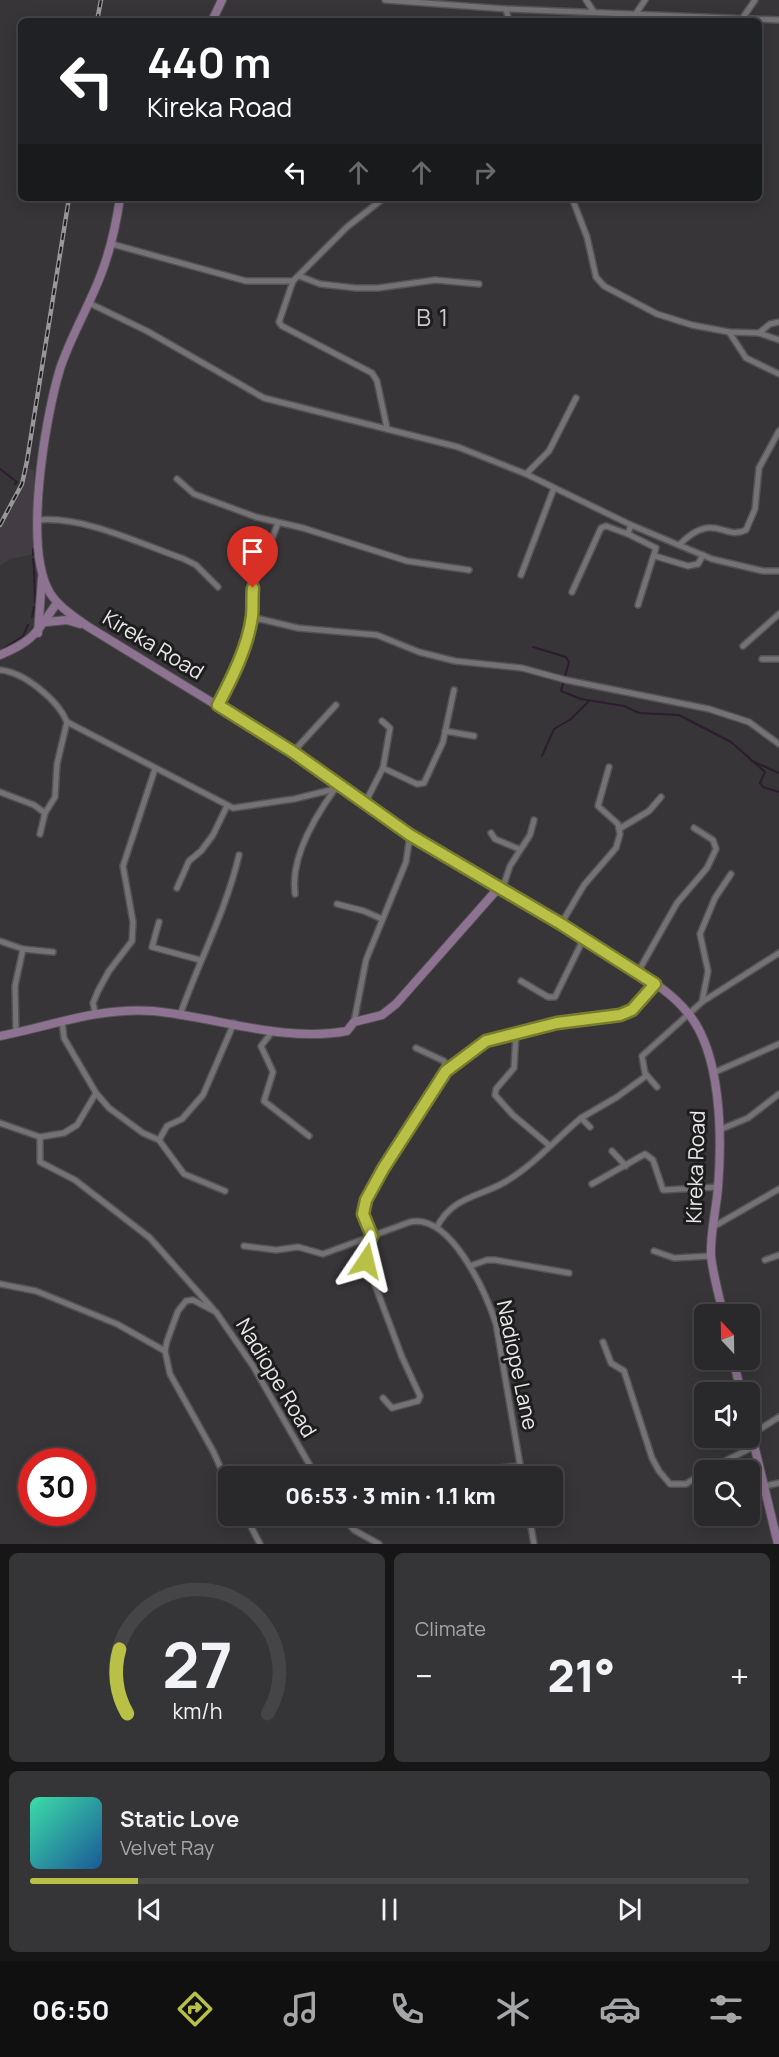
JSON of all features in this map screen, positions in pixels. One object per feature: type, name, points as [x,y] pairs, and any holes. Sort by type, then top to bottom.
[{"type":"main road","points":[[213,18],[222,0]]},
{"type":"main road","name":"Kireka Road","points":[[119,201],[112,244],[61,367],[44,432],[39,520],[42,567],[49,592],[57,603],[87,626],[293,752],[338,787],[410,835],[638,972],[671,995],[689,1014],[707,1050],[713,1073],[719,1130],[718,1187],[711,1256],[721,1304]]},
{"type":"main road","points":[[38,633],[42,567]]},
{"type":"main road","points":[[0,655],[30,640],[38,633],[57,603]]},
{"type":"main road","points":[[47,622],[67,620],[87,626]]},
{"type":"main road","points":[[0,1036],[95,1012],[153,1011],[234,1023],[272,1032],[326,1035],[347,1031],[354,1022],[382,1015],[396,1004],[498,888]]},
{"type":"main road","points":[[755,1448],[778,1544]]},
{"type":"street","points":[[385,0],[506,9],[715,18]]},
{"type":"street","points":[[586,0],[594,12]]},
{"type":"street","points":[[635,15],[645,0]]},
{"type":"street","points":[[743,18],[755,0]]},
{"type":"street","points":[[506,9],[508,18]]},
{"type":"street","points":[[762,20],[779,20]]},
{"type":"street","points":[[380,201],[347,227],[293,281],[279,320],[280,325],[372,373],[377,381],[387,428]]},
{"type":"street","points":[[573,201],[587,237],[596,277],[604,286],[657,314],[692,325],[729,332],[759,333],[779,340]]},
{"type":"street","points":[[112,244],[246,281],[293,281]]},
{"type":"street","points":[[299,276],[320,284],[356,288],[378,288],[429,281],[479,284]]},
{"type":"street","points":[[88,303],[147,331],[264,398],[458,447],[526,474],[631,525],[703,555],[763,571],[779,571]]},
{"type":"street","points":[[759,333],[765,327],[779,322]]},
{"type":"street","points":[[729,332],[746,358],[779,374]]},
{"type":"street","points":[[526,474],[549,451],[576,399]]},
{"type":"street","points":[[679,545],[692,533],[704,528],[738,532],[746,530],[755,509],[759,468],[779,431]]},
{"type":"street","points":[[177,479],[194,494],[228,508],[407,561],[469,570]]},
{"type":"street","points":[[521,575],[554,488]]},
{"type":"street","points":[[39,520],[52,519],[106,532],[184,559],[196,565],[218,587]]},
{"type":"street","points":[[218,705],[233,675],[251,622],[252,596],[260,565],[278,523]]},
{"type":"street","points":[[628,534],[631,525]]},
{"type":"street","points":[[572,592],[601,528],[606,526],[655,545],[655,556],[638,605]]},
{"type":"street","points":[[655,556],[692,566],[698,564],[703,555]]},
{"type":"street","points":[[743,646],[779,614]]},
{"type":"street","points":[[251,622],[260,619],[298,628],[377,635],[418,652],[455,661],[522,668],[563,679],[709,709],[749,722],[779,744]]},
{"type":"street","points":[[762,659],[779,659]]},
{"type":"street","points":[[0,670],[11,671],[33,684],[60,711],[67,722],[154,770],[227,806],[241,808],[338,787]]},
{"type":"street","points":[[383,768],[422,785],[443,742],[454,690]]},
{"type":"street","points":[[293,752],[336,705]]},
{"type":"street","points":[[365,803],[383,768],[390,728],[382,721]]},
{"type":"street","points":[[40,834],[45,813],[55,797],[57,764],[67,722]]},
{"type":"street","points":[[445,731],[474,736]]},
{"type":"street","points":[[561,924],[584,885],[614,852],[618,824],[598,806],[609,767]]},
{"type":"street","points":[[95,1012],[93,1003],[98,991],[109,971],[132,941],[133,922],[123,866],[154,770]]},
{"type":"street","points":[[295,894],[294,877],[298,855],[338,787]]},
{"type":"street","points":[[0,792],[34,805],[45,813]]},
{"type":"street","points":[[619,829],[649,811],[661,797]]},
{"type":"street","points":[[177,888],[189,861],[201,851],[213,835],[227,806]]},
{"type":"street","points":[[498,888],[519,849],[530,835],[534,820]]},
{"type":"street","points":[[638,972],[677,903],[707,868],[716,849],[713,840],[694,828]]},
{"type":"street","points":[[491,833],[495,839],[519,849]]},
{"type":"street","points":[[354,1022],[366,960],[406,862],[410,835]]},
{"type":"street","points":[[180,1015],[200,960],[223,912],[239,855]]},
{"type":"street","points":[[702,1002],[708,971],[701,941],[702,927],[715,898],[731,874]]},
{"type":"street","points":[[337,904],[364,911],[382,919]]},
{"type":"street","points":[[159,922],[152,947],[200,960]]},
{"type":"street","points":[[521,981],[548,997],[555,997],[584,938]]},
{"type":"street","points":[[0,941],[23,949],[53,952]]},
{"type":"street","points":[[16,1033],[15,986],[23,949]]},
{"type":"street","points":[[657,1087],[646,1076],[642,1063],[644,1053],[702,1002],[779,953]]},
{"type":"street","points":[[372,1236],[363,1214],[366,1200],[383,1169],[446,1071],[486,1041],[557,1023],[620,1015],[637,1006],[655,984]]},
{"type":"street","points":[[62,1021],[64,1038],[96,1093],[116,1115],[143,1133],[159,1140],[184,1174],[225,1191]]},
{"type":"street","points":[[159,1140],[167,1126],[182,1119],[203,1095],[234,1023]]},
{"type":"street","points":[[272,1032],[261,1046],[273,1072],[264,1101],[309,1136]]},
{"type":"street","points":[[516,1033],[514,1068],[496,1089],[495,1095],[513,1115],[550,1146]]},
{"type":"street","points":[[713,1073],[779,1044]]},
{"type":"street","points":[[416,1048],[444,1061],[446,1071]]},
{"type":"street","points":[[244,1246],[276,1250],[298,1247],[323,1254],[416,1221],[437,1227],[452,1206],[505,1182],[581,1118],[617,1097],[646,1076]]},
{"type":"street","points":[[0,1123],[40,1137],[73,1130],[96,1093]]},
{"type":"street","points":[[719,1130],[748,1118],[779,1095]]},
{"type":"street","points":[[581,1118],[590,1127]]},
{"type":"street","points":[[40,1137],[40,1162],[75,1180],[150,1239],[216,1312]]},
{"type":"street","points":[[612,1151],[626,1166]]},
{"type":"street","points":[[592,1184],[641,1156],[649,1155],[663,1190],[718,1187]]},
{"type":"street","points":[[713,1227],[779,1190]]},
{"type":"street","name":"Nadiope Lane","points":[[437,1227],[470,1266],[489,1300],[496,1324],[520,1466]]},
{"type":"street","points":[[372,1236],[366,1247],[366,1261],[402,1357],[420,1395],[418,1401],[397,1409],[392,1408],[383,1398]]},
{"type":"street","points":[[654,1251],[674,1258],[711,1256]]},
{"type":"street","points":[[765,1260],[779,1255]]},
{"type":"street","points":[[470,1266],[487,1260],[495,1260],[570,1273]]},
{"type":"street","points":[[0,1284],[36,1291],[117,1324],[165,1351],[170,1374],[220,1466]]},
{"type":"street","name":"Nadiope Road","points":[[165,1351],[181,1305],[193,1300],[216,1312],[253,1366],[310,1466]]},
{"type":"street","points":[[603,1342],[611,1363],[625,1373],[652,1458],[665,1480],[670,1484],[686,1484],[694,1479]]},
{"type":"street","points":[[760,1426],[779,1417]]},
{"type":"street","points":[[727,1460],[750,1448]]},
{"type":"street","points":[[765,1486],[779,1483]]},
{"type":"street","points":[[251,1526],[260,1544]]},
{"type":"street","points":[[351,1526],[379,1544]]},
{"type":"street","points":[[531,1526],[534,1544]]},
{"type":"shaded area","points":[[28,468],[34,470],[35,554],[10,559],[0,566],[0,527],[15,504]]},
{"type":"waterway","points":[[0,469],[17,482],[15,484]]},
{"type":"waterway","points":[[33,549],[33,555]]},
{"type":"waterway","points":[[33,559],[34,568]]},
{"type":"waterway","points":[[34,570],[35,602]]},
{"type":"waterway","points":[[32,617],[34,607]]},
{"type":"waterway","points":[[0,651],[23,636],[28,625]]},
{"type":"waterway","points":[[533,647],[566,657],[569,662],[561,691],[581,699],[624,706],[639,713],[679,715],[731,742],[765,772],[760,783],[763,787],[779,792]]},
{"type":"waterway","points":[[542,756],[554,729],[571,719],[589,701]]},
{"type":"waterway","points":[[752,761],[779,773]]},
{"type":"railway","points":[[98,18],[101,0]]},
{"type":"railway","points":[[0,525],[22,484],[27,461],[69,201]]},
{"type":"district","name":"B 1","points":[[433,318]]},
{"type":"route","points":[[253,588],[252,614],[248,633],[233,675],[218,705],[293,752],[410,835],[561,924],[655,984],[637,1006],[620,1015],[557,1023],[486,1041],[446,1071],[383,1169],[366,1200],[363,1214],[372,1236],[366,1247],[366,1261]]}]
